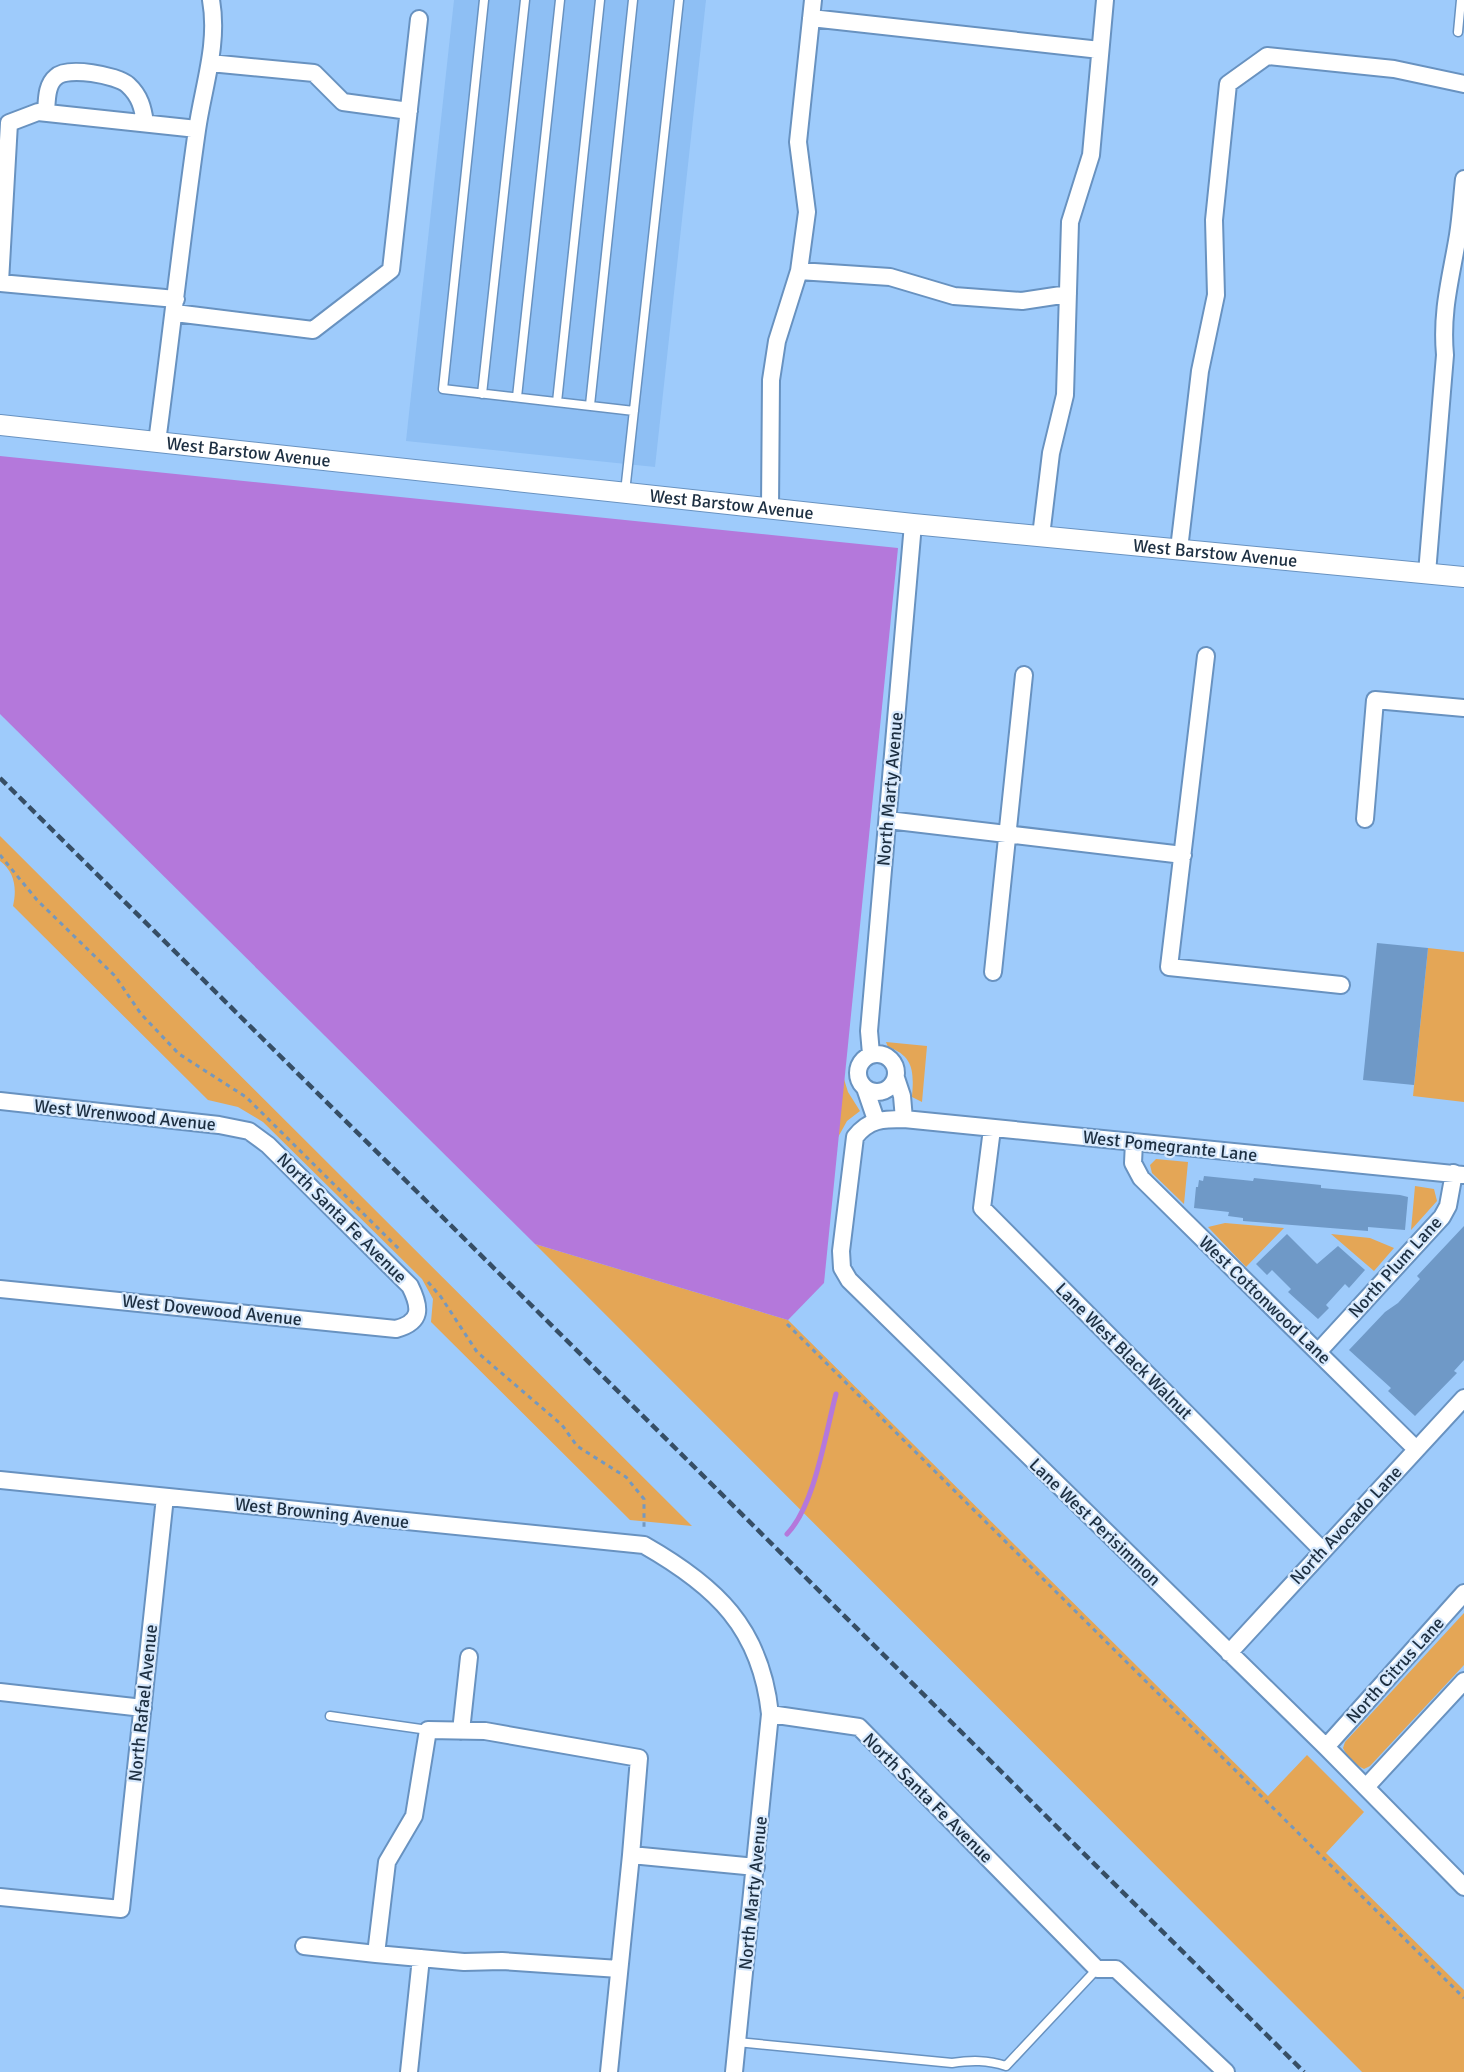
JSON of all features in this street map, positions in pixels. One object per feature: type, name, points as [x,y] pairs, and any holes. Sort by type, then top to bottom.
[{"type":"street","points":[[157,442],[197,129],[210,63],[214,20],[211,0]]},
{"type":"street","points":[[770,508],[771,380],[777,341],[799,271],[807,213],[798,142],[813,0]]},
{"type":"street","points":[[1041,536],[1051,453],[1065,395],[1070,222],[1091,155],[1105,0]]},
{"type":"street","points":[[811,18],[1101,50]]},
{"type":"street","points":[[197,129],[46,112],[38,112],[9,123],[0,282],[176,306],[313,330],[391,270],[419,19]]},
{"type":"street","points":[[1179,549],[1200,371],[1216,296],[1214,220],[1228,84],[1267,56],[1394,69],[1464,84]]},
{"type":"street","points":[[210,63],[314,73],[343,102],[409,111]]},
{"type":"street","points":[[46,112],[50,86],[55,77],[61,73],[107,76],[126,83],[136,94],[145,123]]},
{"type":"street","points":[[1427,573],[1445,355],[1443,325],[1446,290],[1458,235],[1464,179]]},
{"type":"street","points":[[799,271],[890,277],[954,296],[1022,301],[1068,294]]},
{"type":"street","name":"West Barstow Avenue","points":[[0,425],[913,524],[1464,577]]},
{"type":"street","name":"North Marty Avenue","points":[[871,1054],[869,1031],[913,524]]},
{"type":"street","points":[[1206,656],[1169,967],[1341,985]]},
{"type":"street","points":[[993,972],[1024,675]]},
{"type":"street","points":[[1365,819],[1375,700],[1464,708]]},
{"type":"street","points":[[888,820],[1183,855]]},
{"type":"street","points":[[876,1120],[857,1071],[863,1059],[871,1054],[881,1054],[892,1060],[902,1096],[904,1119]]},
{"type":"street","points":[[865,1088],[883,1091],[896,1078]]},
{"type":"street","name":"West Wrenwood Avenue","points":[[0,1101],[219,1125],[249,1131]]},
{"type":"street","name":"West Pomegrante Lane","points":[[876,1120],[904,1119],[1459,1174]]},
{"type":"street","name":"Lane West Perisimmon","points":[[876,1120],[862,1128],[855,1137],[841,1251],[842,1268],[849,1280],[1326,1747],[1464,1887]]},
{"type":"street","name":"Lane West Black Walnut","points":[[992,1129],[982,1208],[1323,1551]]},
{"type":"street","name":"North Santa Fe Avenue","points":[[249,1131],[268,1145],[410,1286],[417,1301],[417,1315]]},
{"type":"street","name":"West Cottonwood Lane","points":[[1134,1143],[1133,1163],[1141,1178],[1416,1449]]},
{"type":"street","name":"North Plum Lane","points":[[1318,1352],[1442,1217],[1459,1174]]},
{"type":"street","name":"West Dovewood Avenue","points":[[0,1289],[396,1329],[409,1325],[417,1315]]},
{"type":"street","name":"North Avocado Lane","points":[[1228,1653],[1464,1398]]},
{"type":"street","name":"West Browning Avenue","points":[[0,1480],[644,1545],[686,1569],[715,1594],[737,1621],[754,1650],[764,1676],[770,1714]]},
{"type":"street","name":"North Rafael Avenue","points":[[0,1897],[121,1909],[165,1497]]},
{"type":"street","name":"North Citrus Lane","points":[[1326,1747],[1464,1593]]},
{"type":"street","points":[[461,1731],[469,1657]]},
{"type":"street","points":[[1366,1787],[1464,1681]]},
{"type":"street","points":[[0,1692],[143,1708]]},
{"type":"street","name":"North Marty Avenue","points":[[734,2072],[770,1714]]},
{"type":"street","name":"North Santa Fe Avenue","points":[[770,1714],[859,1727],[1097,1969],[1116,1969],[1226,2072]]},
{"type":"street","points":[[376,1954],[387,1862],[414,1816],[428,1730],[485,1731],[639,1758],[609,2072]]},
{"type":"street","points":[[631,1855],[756,1867]]},
{"type":"street","points":[[304,1946],[421,1958],[619,1969]]},
{"type":"street","points":[[409,2072],[421,1958]]},
{"type":"lane","points":[[484,0],[443,389],[634,411]]},
{"type":"lane","points":[[482,394],[525,0]]},
{"type":"lane","points":[[517,397],[560,0]]},
{"type":"lane","points":[[557,402],[600,0]]},
{"type":"lane","points":[[590,405],[633,0]]},
{"type":"lane","points":[[625,493],[679,0]]},
{"type":"lane","points":[[1458,32],[1461,0]]},
{"type":"lane","points":[[330,1716],[428,1730]]},
{"type":"lane","points":[[737,2042],[952,2063],[972,2060],[990,2061],[1009,2069],[1097,1969]]},
{"type":"path","points":[[787,1324],[1464,1998]]},
{"type":"shaded area","points":[[454,0],[706,0],[655,467],[406,441]]},
{"type":"shaded area","points":[[0,456],[898,548],[824,1283],[788,1320],[535,1244],[0,714]]},
{"type":"shaded area","points":[[0,836],[692,1526],[630,1520],[431,1322],[433,1299],[422,1279],[263,1122],[238,1107],[208,1100],[13,906],[14,881],[9,870],[0,861]]},
{"type":"shaded area","points":[[1428,948],[1464,952],[1464,1102],[1413,1096]]},
{"type":"shaded area","points":[[886,1042],[927,1046],[922,1102],[912,1097],[913,1080],[908,1060],[888,1047]]},
{"type":"shaded area","points":[[844,1079],[848,1092],[860,1111],[847,1121],[837,1139]]},
{"type":"shaded area","points":[[1156,1159],[1188,1162],[1184,1204],[1152,1173],[1150,1165]]},
{"type":"shaded area","points":[[1415,1186],[1434,1189],[1437,1201],[1411,1230]]},
{"type":"shaded area","points":[[1225,1223],[1284,1228],[1246,1267],[1208,1227]]},
{"type":"shaded area","points":[[1331,1234],[1370,1238],[1394,1248],[1374,1271]]},
{"type":"shaded area","points":[[535,1244],[788,1320],[1268,1796],[1307,1755],[1364,1812],[1326,1853],[1464,1990],[1464,2072],[1362,2072]]},
{"type":"shaded area","points":[[1464,1613],[1464,1665],[1370,1766],[1364,1769],[1357,1765],[1343,1748],[1345,1742]]},
{"type":"building","points":[[1377,943],[1428,948],[1414,1085],[1363,1080]]},
{"type":"building","points":[[1204,1176],[1253,1181],[1254,1178],[1408,1197],[1405,1230],[1368,1227],[1368,1231],[1243,1221],[1243,1218],[1228,1216],[1229,1212],[1194,1208],[1196,1187],[1198,1187],[1199,1180],[1203,1181]]},
{"type":"building","points":[[1464,1226],[1464,1360],[1454,1371],[1457,1373],[1415,1416],[1388,1391],[1391,1388],[1349,1350],[1385,1312],[1398,1303],[1420,1279],[1417,1276]]},
{"type":"building","points":[[1287,1234],[1317,1264],[1338,1246],[1365,1270],[1349,1288],[1345,1284],[1326,1305],[1329,1308],[1318,1319],[1288,1292],[1291,1289],[1272,1270],[1267,1275],[1256,1264]]},
{"type":"waterway","points":[[787,1534],[797,1521],[812,1488],[836,1394]]},
{"type":"railway","points":[[0,778],[1304,2072]]}]
